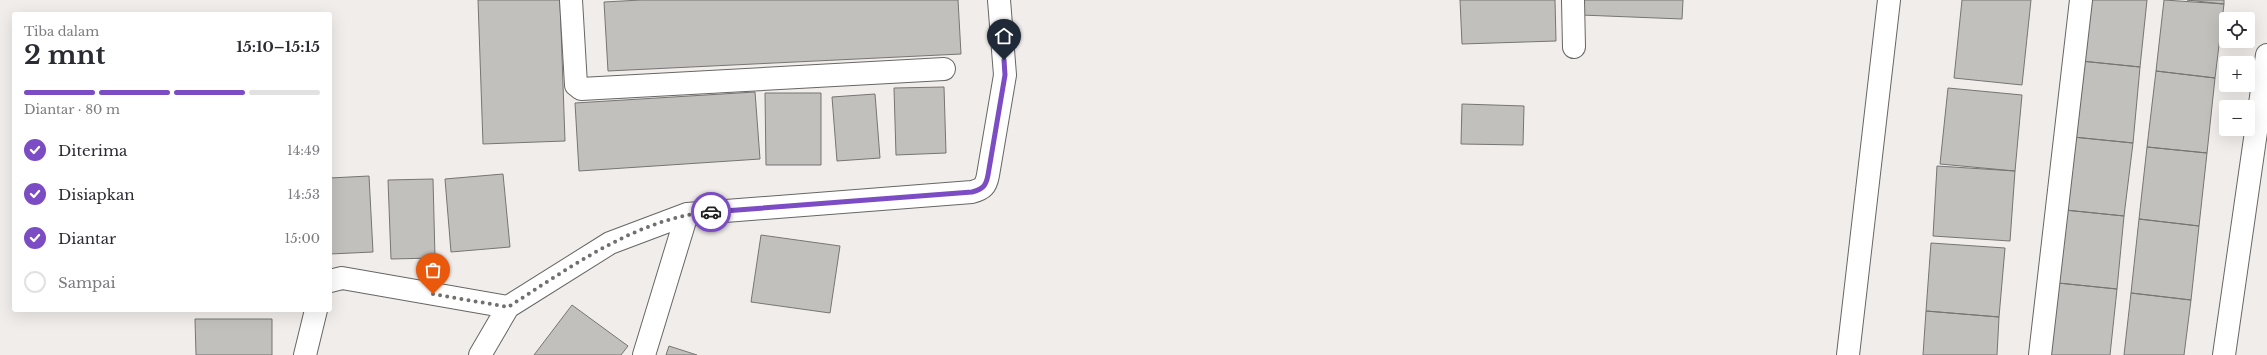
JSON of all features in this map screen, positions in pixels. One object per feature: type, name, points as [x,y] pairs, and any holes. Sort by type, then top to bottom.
[{"type":"street","points":[[571,0],[574,72],[576,85],[581,89],[944,69]]},
{"type":"street","points":[[480,355],[508,307],[610,243],[687,214],[972,192],[981,189],[986,185],[1005,75],[999,0]]},
{"type":"street","points":[[1572,0],[1574,47]]},
{"type":"street","points":[[1848,355],[1889,0]]},
{"type":"street","points":[[2040,355],[2081,0]]},
{"type":"street","points":[[2224,355],[2267,55]]},
{"type":"street","points":[[644,355],[687,214]]},
{"type":"street","points":[[332,280],[342,278],[508,307]]},
{"type":"street","points":[[305,355],[316,312]]},
{"type":"building","points":[[478,0],[560,0],[565,141],[483,144]]},
{"type":"building","points":[[641,0],[958,0],[961,54],[608,71],[604,2]]},
{"type":"building","points":[[1460,0],[1555,0],[1556,41],[1462,44]]},
{"type":"building","points":[[1582,0],[1683,0],[1682,19],[1581,15]]},
{"type":"building","points":[[1962,0],[2031,0],[2022,85],[1954,78]]},
{"type":"building","points":[[2087,0],[2147,0],[2140,67],[2081,61]]},
{"type":"building","points":[[2164,0],[2224,4],[2223,12],[2219,12],[2219,45],[2215,78],[2156,71]]},
{"type":"building","points":[[2187,0],[2224,0],[2224,4]]},
{"type":"building","points":[[2081,61],[2140,67],[2133,143],[2073,137]]},
{"type":"building","points":[[2156,71],[2215,78],[2207,153],[2147,147]]},
{"type":"building","points":[[944,87],[946,153],[896,155],[894,88]]},
{"type":"building","points":[[1948,88],[2022,95],[2015,171],[1940,164]]},
{"type":"building","points":[[755,92],[760,159],[579,171],[575,103]]},
{"type":"building","points":[[765,93],[821,93],[821,165],[766,165]]},
{"type":"building","points":[[875,94],[880,158],[837,161],[832,97]]},
{"type":"building","points":[[1462,104],[1524,106],[1523,145],[1461,144]]},
{"type":"building","points":[[2073,137],[2133,143],[2124,216],[2065,210]]},
{"type":"building","points":[[2147,147],[2207,153],[2199,226],[2139,219]]},
{"type":"building","points":[[1937,166],[2015,171],[2010,241],[1933,236]]},
{"type":"building","points":[[503,174],[510,247],[451,252],[445,179]]},
{"type":"building","points":[[369,176],[373,252],[332,254],[332,178]]},
{"type":"building","points":[[433,179],[435,258],[391,259],[388,180]]},
{"type":"building","points":[[2065,210],[2124,216],[2117,289],[2058,283]]},
{"type":"building","points":[[2139,219],[2199,226],[2191,300],[2131,293]]},
{"type":"building","points":[[761,235],[840,246],[830,313],[751,302]]},
{"type":"building","points":[[1931,243],[2005,248],[1999,317],[1926,311]]},
{"type":"building","points":[[2058,283],[2117,289],[2110,355],[2050,355]]},
{"type":"building","points":[[2131,293],[2191,300],[2184,355],[2124,355]]},
{"type":"building","points":[[572,305],[628,346],[621,355],[534,355]]},
{"type":"building","points":[[1926,311],[1999,317],[1997,355],[1923,355]]},
{"type":"building","points":[[195,319],[272,319],[272,355],[196,355]]},
{"type":"building","points":[[669,346],[697,355],[666,355]]},
{"type":"way so far","points":[[433,294],[508,307],[610,243],[687,214],[711,212]]},
{"type":"route","points":[[711,212],[972,192],[981,189],[986,185],[988,175],[1005,75],[1004,60]]}]
